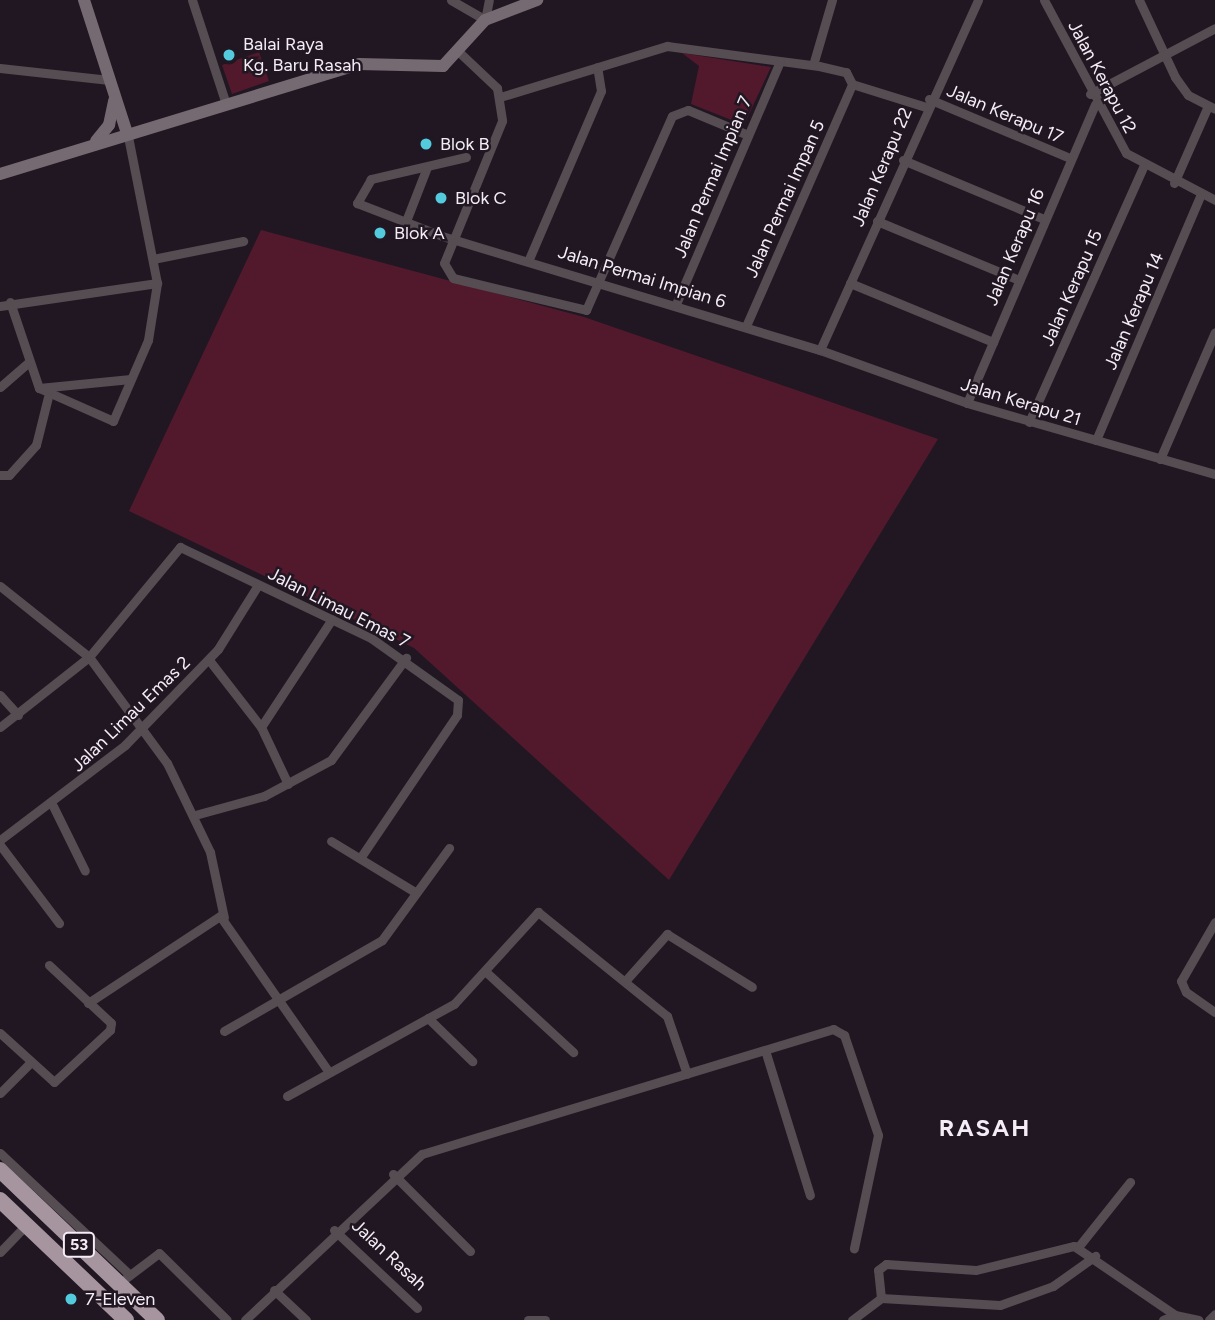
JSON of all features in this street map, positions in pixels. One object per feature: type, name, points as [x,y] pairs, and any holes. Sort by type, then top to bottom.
[{"type":"highway","name":"53","points":[[0,1170],[125,1280],[158,1320]]},
{"type":"highway","name":"53","points":[[0,1200],[126,1320]]},
{"type":"street","points":[[84,0],[126,130],[157,283],[148,340],[113,422],[48,397],[39,388],[5,304],[157,283]]},
{"type":"street","points":[[192,0],[226,104]]},
{"type":"street","points":[[451,0],[485,20]]},
{"type":"street","points":[[0,174],[90,145],[126,130],[226,104],[359,64],[438,67],[460,53],[485,20],[489,0]]},
{"type":"street","points":[[485,20],[537,0]]},
{"type":"street","points":[[500,97],[667,46],[813,65],[832,0]]},
{"type":"street","name":"Jalan Kerapu 22","points":[[820,350],[927,103],[978,0]]},
{"type":"street","name":"Jalan Kerapu 12","points":[[1044,0],[1095,104],[1126,153],[1143,167],[1215,200]]},
{"type":"street","points":[[1139,0],[1188,95],[1212,107],[1174,183]]},
{"type":"street","points":[[1090,94],[1215,28]]},
{"type":"street","points":[[460,53],[500,97],[498,137],[444,264],[453,278],[580,312],[591,306],[672,116],[688,110],[748,135]]},
{"type":"street","name":"Jalan Permai Impian 7","points":[[676,304],[780,61]]},
{"type":"street","name":"Jalan Kerapu 17","points":[[813,65],[846,72],[852,84],[927,103],[1070,158]]},
{"type":"street","points":[[0,68],[109,80]]},
{"type":"street","points":[[529,259],[601,91],[597,68]]},
{"type":"street","name":"Jalan Permai Impan 5","points":[[746,327],[852,84]]},
{"type":"street","points":[[90,145],[109,125],[114,97]]},
{"type":"street","name":"Jalan Kerapu 16","points":[[967,403],[1095,104]]},
{"type":"street","points":[[406,221],[427,167],[466,157]]},
{"type":"street","points":[[903,160],[1044,219]]},
{"type":"street","name":"Jalan Permai Impian 6","points":[[427,167],[371,179],[357,203],[406,221],[820,350]]},
{"type":"street","name":"Jalan Kerapu 15","points":[[1029,422],[1143,167]]},
{"type":"street","name":"Jalan Kerapu 14","points":[[1096,440],[1200,194]]},
{"type":"street","points":[[877,221],[1019,280]]},
{"type":"street","points":[[153,259],[243,241]]},
{"type":"street","points":[[850,283],[993,342]]},
{"type":"street","points":[[1160,459],[1215,332]]},
{"type":"street","name":"Jalan Kerapu 21","points":[[820,350],[967,403],[1215,474]]},
{"type":"street","points":[[0,387],[29,362]]},
{"type":"street","points":[[39,388],[131,379]]},
{"type":"street","points":[[0,475],[9,475],[36,445],[48,397]]},
{"type":"street","name":"Jalan Limau Emas 7","points":[[89,657],[180,547],[332,619],[406,658],[460,706],[360,858]]},
{"type":"street","name":"Jalan Limau Emas 2","points":[[0,843],[53,806],[142,727],[209,660],[258,584]]},
{"type":"street","points":[[0,586],[89,657],[142,727],[195,815],[224,898],[224,918],[283,999],[328,1071]]},
{"type":"street","points":[[261,727],[332,619]]},
{"type":"street","points":[[0,727],[89,657]]},
{"type":"street","points":[[195,815],[288,784],[347,746],[406,658]]},
{"type":"street","points":[[209,660],[261,727],[288,784]]},
{"type":"street","points":[[0,695],[18,715]]},
{"type":"street","points":[[53,806],[85,871]]},
{"type":"street","points":[[331,841],[415,892]]},
{"type":"street","points":[[0,843],[59,923]]},
{"type":"street","points":[[224,1031],[382,940],[449,848]]},
{"type":"street","points":[[287,1096],[428,1018],[485,971],[538,912],[626,981],[673,1024],[687,1074]]},
{"type":"street","points":[[88,1003],[167,946],[214,917],[224,918]]},
{"type":"street","points":[[1215,922],[1181,981],[1186,992],[1215,1012]]},
{"type":"street","points":[[626,981],[667,934],[752,987]]},
{"type":"street","points":[[0,1033],[49,1081],[58,1081],[110,1030],[111,1023],[49,965]]},
{"type":"street","points":[[485,971],[572,1052]]},
{"type":"street","points":[[428,1018],[472,1061]]},
{"type":"street","points":[[245,1320],[393,1174],[422,1154],[474,1135],[833,1029],[844,1035],[879,1146],[854,1248]]},
{"type":"street","points":[[765,1050],[810,1195]]},
{"type":"street","points":[[0,1093],[30,1063]]},
{"type":"street","points":[[0,1153],[125,1280],[159,1253],[227,1320]]},
{"type":"street","points":[[393,1174],[470,1251]]},
{"type":"street","points":[[881,1298],[878,1270],[886,1264],[976,1270],[1079,1247],[1130,1182]]},
{"type":"street","points":[[0,1252],[26,1225]]},
{"type":"street","name":"Jalan Rasah","points":[[334,1230],[417,1308]]},
{"type":"street","points":[[1079,1247],[1175,1315],[1198,1320]]},
{"type":"street","points":[[852,1320],[881,1298],[1000,1305],[1053,1286],[1095,1256]]},
{"type":"street","points":[[274,1290],[306,1320]]},
{"type":"street","points":[[1209,1320],[1215,1314]]},
{"type":"street","points":[[1163,1320],[1175,1315]]},
{"type":"street","points":[[528,1320],[545,1320]]},
{"type":"shaded area","points":[[259,52],[269,81],[232,94],[222,65]]},
{"type":"shaded area","points":[[682,53],[771,67],[744,125],[691,104],[699,66]]},
{"type":"shaded area","points":[[261,230],[584,317],[938,439],[669,880],[414,648],[129,511]]},
{"type":"place","name":"Balai Raya Kg. Baru Rasah","points":[[229,55]]},
{"type":"place","name":"Blok B","points":[[426,144]]},
{"type":"place","name":"Blok C","points":[[441,198]]},
{"type":"place","name":"Blok A","points":[[380,233]]},
{"type":"place","name":"7-Eleven","points":[[71,1299]]},
{"type":"district","name":"RASAH","points":[[985,1128]]}]
